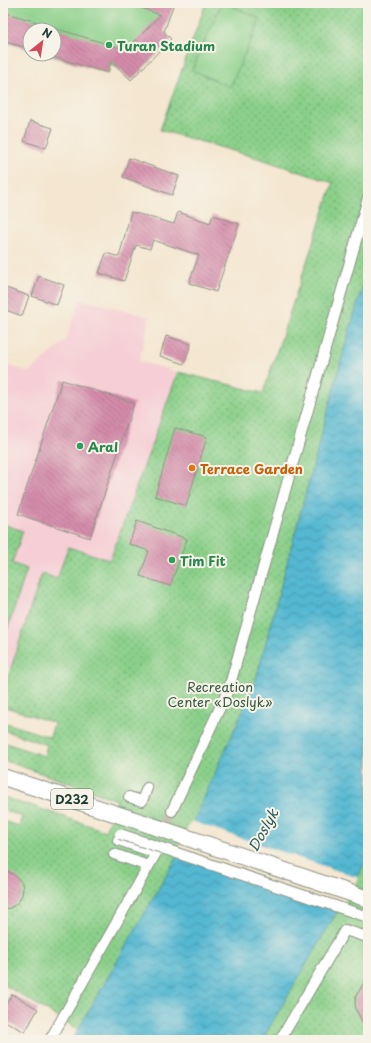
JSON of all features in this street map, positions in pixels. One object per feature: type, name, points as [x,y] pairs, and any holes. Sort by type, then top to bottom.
[{"type":"main road","name":"D232","points":[[3,777],[368,899]]},
{"type":"street","points":[[172,811],[229,688],[368,198]]},
{"type":"street","points":[[130,798],[142,801],[147,788]]},
{"type":"street","points":[[50,1040],[156,853],[119,837],[368,917]]},
{"type":"street","points":[[114,854],[148,866]]},
{"type":"street","points":[[280,1040],[345,930],[367,937],[368,934]]},
{"type":"shaded area","points":[[80,299],[150,317],[139,361],[178,372],[110,560],[66,689],[3,666],[3,364],[30,372],[66,340]]},
{"type":"green space","name":"Turan Stadium","points":[[3,3],[174,3],[163,31],[171,39],[131,80],[118,68],[110,65],[108,73],[62,59],[62,22],[22,22],[22,47],[3,41]]},
{"type":"green space","name":"Recreation Center «Doslyk»","points":[[206,3],[368,3],[368,1040],[95,1040],[3,984],[3,821],[19,826],[22,817],[3,809],[3,797],[105,831],[117,800],[3,760],[3,742],[44,756],[47,745],[3,730],[3,722],[50,737],[54,723],[3,706],[3,692],[42,573],[57,579],[68,547],[110,560],[178,372],[263,393],[333,183],[261,159],[160,130]]},
{"type":"green space","points":[[222,3],[260,19],[230,87],[192,70]]},
{"type":"green space","points":[[3,524],[23,531],[12,563],[27,569],[6,634],[3,633]]},
{"type":"water","name":"Doslyk","points":[[368,269],[368,856],[361,871],[262,1040],[72,1040],[175,860],[255,683],[346,342]]},
{"type":"pier","points":[[191,821],[359,878],[340,910],[175,855]]},
{"type":"building","points":[[174,3],[164,32],[171,39],[131,80],[111,61],[108,73],[62,59],[62,30],[127,50],[160,15],[131,4]]},
{"type":"building","points":[[3,12],[37,22],[22,22],[22,47],[3,41]]},
{"type":"building","points":[[30,121],[53,128],[46,148],[24,141]]},
{"type":"building","points":[[129,158],[179,176],[172,195],[123,177]]},
{"type":"building","points":[[131,212],[174,224],[178,212],[210,223],[213,215],[239,224],[216,292],[189,283],[199,255],[153,240],[150,249],[136,245],[124,281],[99,273],[106,253],[119,257]]},
{"type":"building","points":[[39,276],[64,285],[57,305],[32,296]]},
{"type":"building","points":[[3,287],[29,296],[22,316],[3,309]]},
{"type":"building","points":[[166,336],[191,344],[184,364],[160,356]]},
{"type":"building","name":"Aral","points":[[62,380],[134,403],[90,538],[18,514]]},
{"type":"building","points":[[175,428],[207,437],[186,506],[155,496]]},
{"type":"building","points":[[137,521],[187,539],[170,586],[140,576],[149,551],[129,544]]},
{"type":"building","points":[[3,870],[18,878],[22,883],[23,889],[19,901],[15,905],[10,908],[3,909]]},
{"type":"building","points":[[368,976],[368,1033],[356,1010],[355,1003],[356,996]]},
{"type":"building","points":[[12,994],[38,1009],[25,1032],[3,1020],[3,1009]]},
{"type":"tunnel","points":[[156,853],[172,811]]},
{"type":"place","name":"Turan Stadium","points":[[109,45]]},
{"type":"place","name":"Aral","points":[[80,446]]},
{"type":"place","name":"Terrace Garden","points":[[192,468]]},
{"type":"place","name":"Tim Fit","points":[[172,560]]}]
